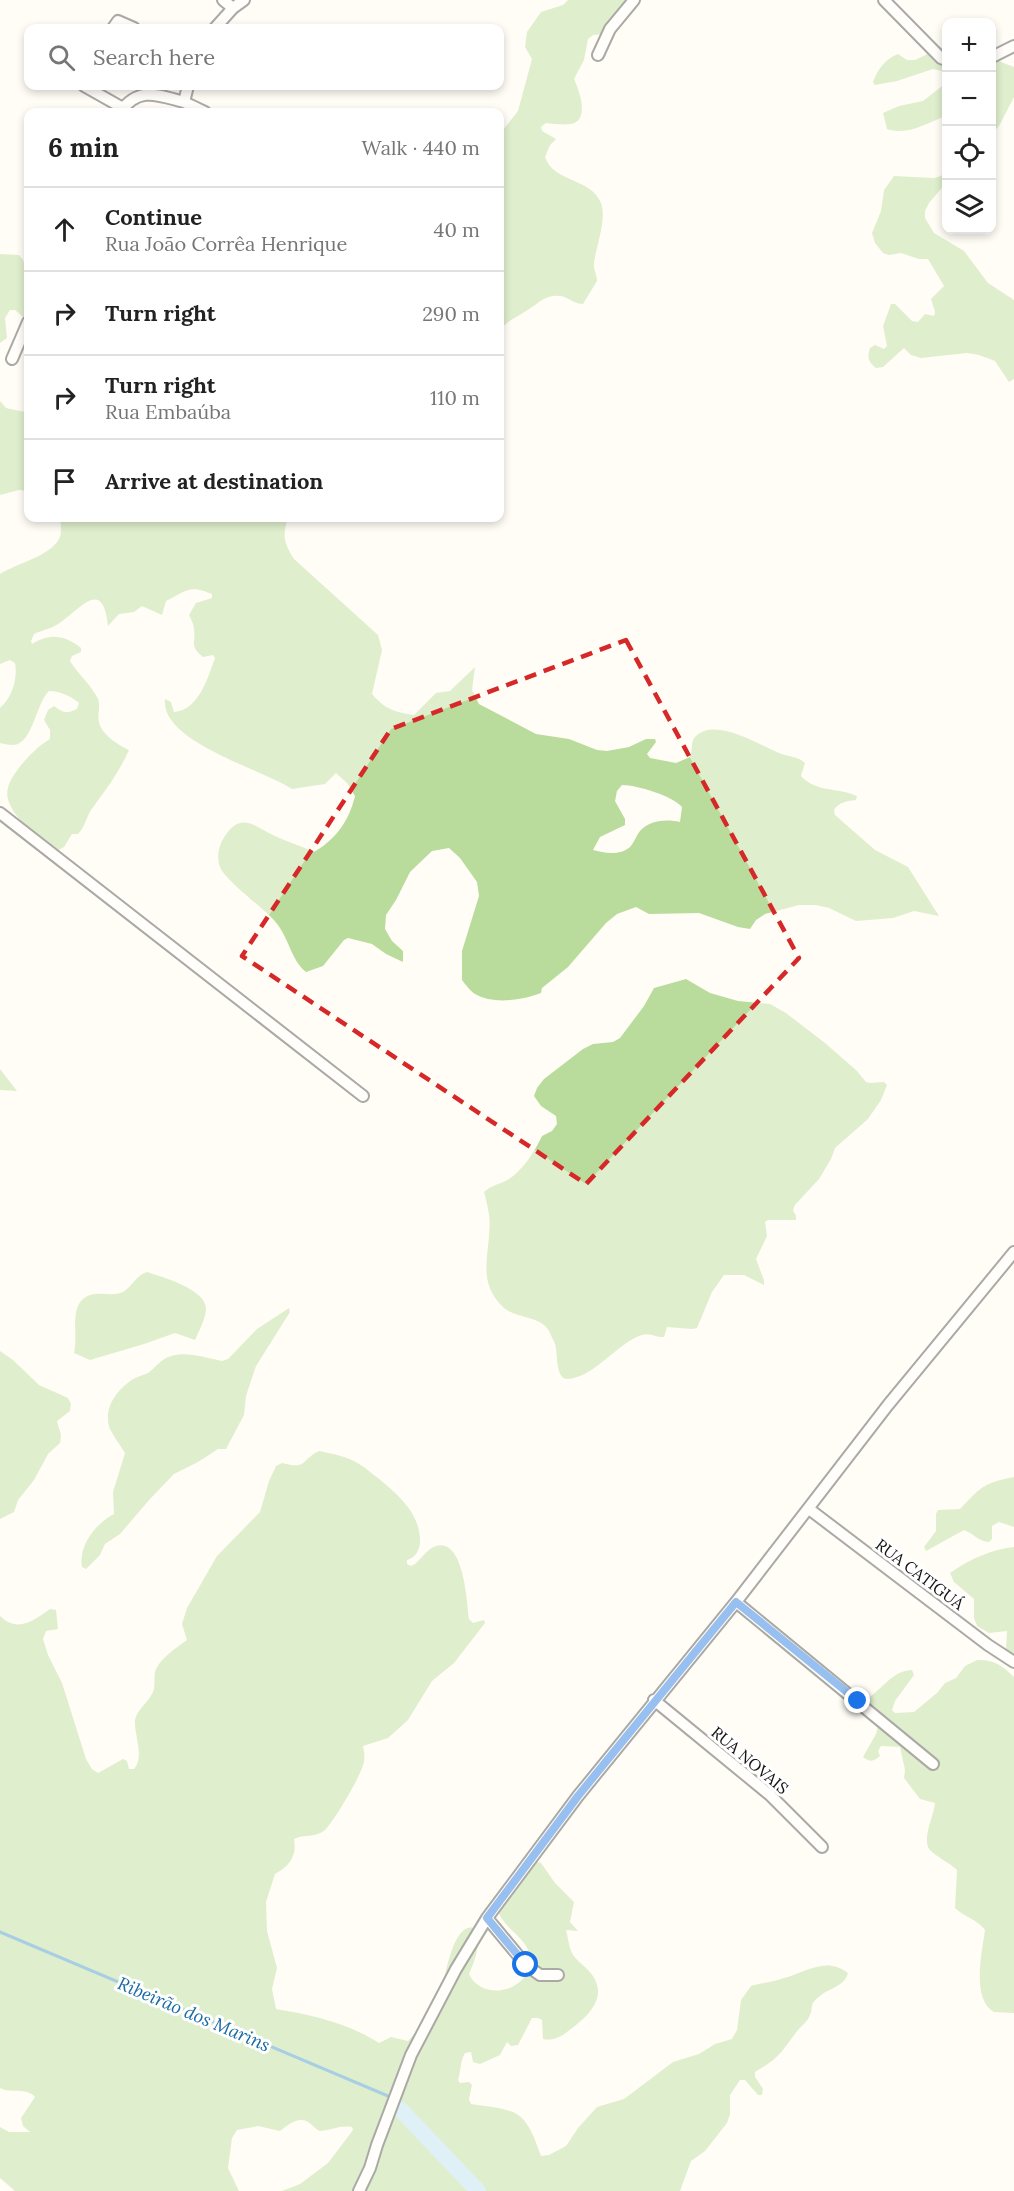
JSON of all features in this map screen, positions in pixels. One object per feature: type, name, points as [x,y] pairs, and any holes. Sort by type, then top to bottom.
[{"type":"street","points":[[223,0],[233,8]]},
{"type":"street","points":[[219,24],[244,0]]},
{"type":"street","points":[[598,55],[610,29],[634,0]]},
{"type":"street","points":[[884,0],[942,57]]},
{"type":"street","points":[[996,55],[1014,46]]},
{"type":"street","points":[[90,90],[118,108]]},
{"type":"street","points":[[184,102],[187,90]]},
{"type":"street","points":[[123,108],[140,94],[155,94],[197,108]]},
{"type":"street","points":[[12,359],[24,331]]},
{"type":"street","points":[[0,813],[363,1096]]},
{"type":"street","points":[[359,2191],[370,2168],[411,2055],[456,1969],[487,1918],[578,1796],[736,1602],[888,1405],[1014,1252]]},
{"type":"street","name":"RUA CATIGUÁ","points":[[808,1509],[988,1646],[1014,1662]]},
{"type":"street","points":[[736,1602],[933,1764]]},
{"type":"street","name":"RUA NOVAIS","points":[[654,1700],[770,1795],[822,1848]]},
{"type":"street","points":[[487,1918],[526,1965],[540,1975],[558,1975]]},
{"type":"highlighted area","points":[[626,640],[799,958],[586,1184],[242,956],[391,729]]},
{"type":"green space","points":[[568,0],[625,0],[606,34],[593,35],[588,39],[584,60],[574,79],[582,104],[580,117],[576,122],[570,124],[546,123],[541,127],[542,131],[556,139],[550,145],[545,157],[549,165],[589,189],[601,203],[603,217],[594,265],[597,281],[583,304],[563,297],[550,297],[504,326],[504,129],[518,111],[532,59],[525,47],[527,32],[541,12],[563,5]]},
{"type":"green space","points":[[942,47],[942,71],[933,69],[897,81],[875,85],[873,82],[882,65],[893,56],[898,54],[907,60],[915,60]]},
{"type":"green space","points":[[996,56],[1001,62],[1014,67],[1014,97],[996,129]]},
{"type":"green space","points":[[942,86],[942,118],[910,130],[887,129],[883,113],[899,106],[923,101]]},
{"type":"green space","points":[[894,176],[934,178],[941,176],[942,188],[929,203],[925,211],[925,218],[934,233],[964,251],[988,283],[1014,300],[1014,379],[1009,382],[995,361],[967,353],[921,358],[911,355],[904,348],[883,367],[876,368],[869,359],[870,348],[875,345],[884,349],[887,346],[883,326],[891,304],[895,304],[912,321],[918,322],[925,314],[934,316],[931,299],[944,286],[928,259],[919,259],[901,253],[889,255],[883,253],[875,243],[872,233],[881,211],[884,190]]},
{"type":"green space","points":[[0,254],[19,255],[24,263],[24,318],[15,310],[10,310],[5,318],[7,338],[0,343]]},
{"type":"green space","points":[[0,401],[6,408],[24,412],[24,491],[0,495]]},
{"type":"green space","points":[[61,522],[287,522],[285,539],[294,559],[378,635],[382,650],[372,694],[381,703],[395,711],[414,715],[436,693],[450,691],[475,667],[472,690],[479,704],[536,734],[569,739],[597,750],[607,751],[629,747],[646,739],[655,739],[656,742],[647,754],[650,758],[676,763],[690,757],[694,738],[704,731],[715,730],[738,734],[805,763],[801,776],[814,785],[857,796],[856,800],[838,805],[834,810],[835,815],[875,850],[908,867],[939,916],[914,911],[893,918],[856,921],[829,908],[799,905],[765,914],[756,920],[750,929],[699,913],[649,914],[636,907],[617,914],[606,923],[568,967],[542,988],[541,993],[517,999],[491,999],[475,994],[462,980],[462,951],[479,896],[477,882],[460,858],[449,848],[432,851],[410,872],[386,915],[385,929],[392,941],[403,951],[403,962],[372,944],[348,938],[323,966],[306,972],[297,962],[278,925],[224,873],[219,863],[220,847],[231,828],[237,824],[249,823],[314,852],[341,828],[355,796],[347,783],[336,773],[325,784],[292,789],[215,753],[195,741],[179,728],[168,714],[165,699],[171,702],[174,712],[190,705],[201,691],[215,658],[213,655],[203,657],[196,650],[194,627],[189,615],[196,603],[212,598],[212,594],[198,589],[188,590],[166,601],[162,615],[142,606],[134,612],[119,614],[108,626],[102,603],[90,600],[58,624],[34,634],[32,644],[45,638],[57,637],[69,640],[81,648],[81,652],[72,656],[70,661],[98,699],[100,726],[111,739],[129,750],[78,834],[72,834],[64,847],[55,852],[34,838],[12,809],[7,795],[10,781],[28,757],[50,739],[50,730],[44,720],[48,710],[54,706],[70,712],[77,709],[79,703],[65,694],[49,691],[26,737],[14,745],[0,743],[0,708],[11,693],[16,669],[15,663],[10,660],[0,664],[0,574],[50,549],[56,544],[61,532]],"holes":[[[622,785],[645,789],[671,799],[682,807],[680,822],[664,821],[644,827],[630,847],[622,852],[607,853],[593,850],[600,837],[625,825],[625,819],[615,801],[617,791]]]},
{"type":"green space","points":[[686,979],[710,993],[738,1001],[770,1004],[786,1013],[825,1043],[866,1082],[884,1082],[887,1085],[881,1100],[868,1119],[835,1148],[819,1179],[795,1205],[793,1210],[796,1220],[768,1220],[765,1222],[767,1236],[756,1259],[764,1285],[744,1275],[724,1275],[712,1292],[697,1328],[667,1327],[664,1337],[642,1335],[578,1377],[564,1378],[559,1371],[555,1344],[545,1326],[534,1319],[507,1310],[489,1285],[487,1262],[490,1227],[484,1192],[519,1171],[542,1136],[552,1131],[557,1124],[556,1116],[541,1106],[534,1096],[544,1079],[583,1049],[593,1044],[613,1042],[620,1038],[644,1006],[654,988]]},
{"type":"green space","points":[[0,1069],[17,1091],[0,1090]]},
{"type":"green space","points":[[147,1272],[182,1285],[204,1301],[205,1316],[195,1340],[175,1333],[90,1360],[74,1353],[77,1309],[80,1302],[95,1294],[123,1292]]},
{"type":"green space","points":[[289,1308],[290,1312],[256,1366],[246,1396],[244,1415],[226,1449],[218,1449],[174,1474],[120,1534],[105,1544],[100,1555],[86,1569],[82,1567],[83,1551],[90,1536],[101,1523],[114,1514],[113,1492],[125,1453],[110,1429],[108,1421],[113,1399],[129,1382],[148,1373],[167,1357],[190,1355],[222,1361],[228,1359],[257,1329]]},
{"type":"green space","points":[[0,1351],[39,1385],[68,1398],[71,1404],[70,1411],[57,1421],[61,1435],[60,1443],[48,1454],[34,1480],[18,1500],[14,1512],[0,1519]]},
{"type":"green space","points":[[319,1451],[345,1457],[362,1466],[393,1491],[407,1506],[417,1523],[420,1543],[416,1554],[407,1560],[407,1564],[411,1566],[415,1564],[427,1551],[436,1546],[445,1546],[453,1552],[462,1573],[469,1619],[473,1623],[484,1620],[485,1623],[454,1663],[432,1681],[408,1720],[388,1738],[363,1746],[362,1767],[354,1786],[335,1817],[325,1830],[294,1839],[291,1860],[285,1868],[275,1874],[266,1902],[267,1931],[277,1968],[272,1989],[276,2009],[329,2021],[355,2030],[379,2043],[391,2037],[408,2041],[416,2032],[430,2029],[430,2019],[440,2012],[448,1961],[453,1947],[466,1929],[474,1928],[476,1957],[469,1974],[485,1989],[495,1991],[515,1985],[529,1969],[530,1958],[525,1944],[502,1920],[497,1905],[498,1898],[524,1857],[541,1863],[555,1883],[574,1902],[570,1922],[578,1931],[566,1930],[569,1945],[573,1955],[594,1978],[597,1985],[597,2000],[583,2019],[557,2038],[543,2039],[542,2020],[532,2018],[518,2045],[511,2046],[507,2042],[500,2055],[480,2064],[473,2062],[471,2052],[465,2053],[458,2080],[460,2083],[469,2082],[472,2085],[469,2099],[471,2104],[510,2111],[524,2120],[541,2156],[549,2155],[566,2146],[578,2128],[597,2107],[624,2099],[673,2062],[699,2054],[715,2044],[732,2039],[737,2030],[741,2000],[751,1986],[816,1967],[832,1966],[848,1973],[840,1984],[814,2002],[808,2019],[780,2054],[755,2072],[755,2077],[763,2089],[762,2095],[758,2095],[745,2080],[740,2080],[730,2095],[730,2114],[727,2123],[705,2151],[691,2161],[680,2191],[282,2191],[300,2184],[328,2163],[353,2130],[352,2127],[344,2127],[320,2131],[304,2120],[293,2122],[280,2131],[258,2126],[237,2130],[232,2138],[228,2168],[239,2191],[15,2191],[0,2178],[0,2127],[9,2132],[30,2132],[23,2126],[21,2118],[35,2097],[28,2092],[0,2088],[0,1616],[13,1624],[19,1624],[31,1621],[50,1609],[56,1610],[58,1629],[46,1631],[43,1639],[62,1683],[86,1759],[92,1769],[98,1773],[123,1759],[127,1761],[129,1769],[134,1769],[139,1758],[136,1716],[153,1692],[155,1672],[159,1665],[187,1640],[182,1624],[187,1608],[217,1556],[260,1512],[276,1466],[282,1463],[300,1465]]},
{"type":"green space","points":[[1014,1477],[1014,1527],[999,1522],[992,1526],[992,1539],[989,1542],[982,1541],[964,1530],[926,1551],[924,1547],[936,1531],[938,1510],[960,1509],[983,1487],[995,1481]]},
{"type":"green space","points":[[1014,1547],[1014,1658],[1006,1649],[1007,1631],[989,1633],[977,1626],[974,1618],[974,1599],[954,1582],[950,1573],[981,1556]]},
{"type":"green space","points":[[977,1660],[998,1664],[1014,1677],[1014,2013],[994,2012],[982,1997],[980,1962],[985,1930],[955,1908],[957,1870],[932,1852],[928,1846],[927,1834],[935,1803],[920,1799],[904,1778],[905,1770],[900,1747],[881,1746],[878,1751],[880,1756],[872,1761],[863,1757],[878,1726],[856,1702],[871,1696],[896,1675],[912,1670],[914,1675],[895,1701],[892,1710],[895,1713],[914,1712],[937,1693],[945,1683],[956,1678],[965,1666]]},
{"type":"waterway","name":"Ribeirão dos Marins","points":[[0,1932],[388,2096]]},
{"type":"waterway","name":"Ribeirão dos Marins","points":[[400,2109],[478,2191]]},
{"type":"route","points":[[526,1965],[487,1918],[578,1796],[736,1602],[858,1701]]}]
